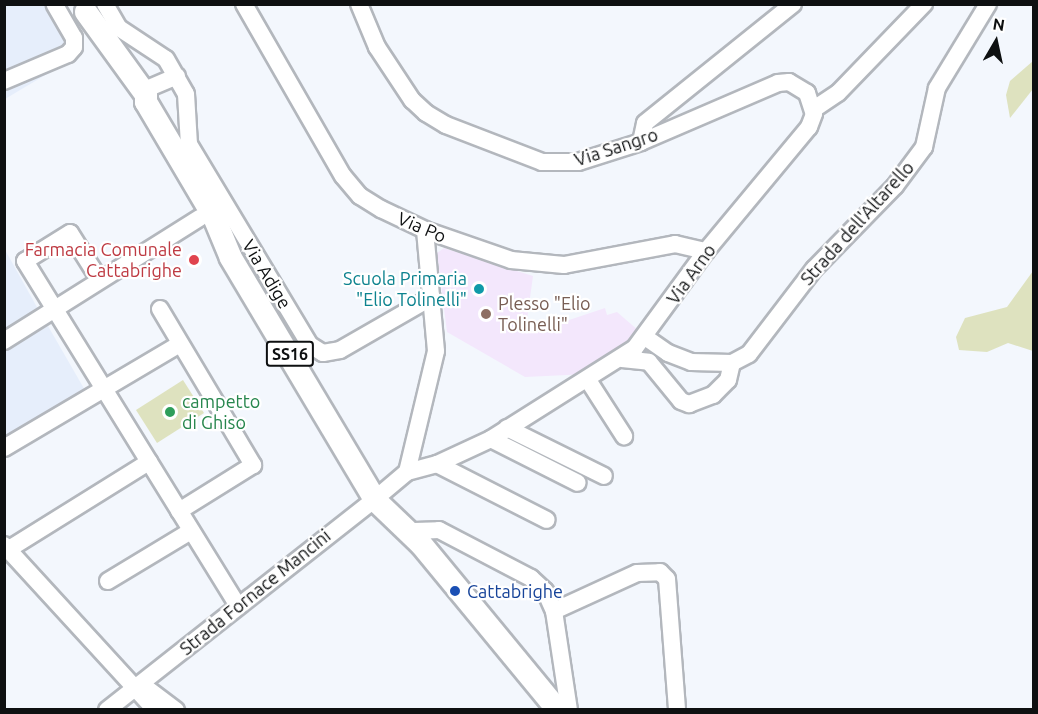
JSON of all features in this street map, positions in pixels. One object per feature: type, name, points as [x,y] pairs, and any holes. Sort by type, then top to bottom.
[{"type":"main road","name":"SS16","points":[[92,7],[143,96],[206,221],[348,450],[382,496],[558,710]]},
{"type":"street","points":[[4,81],[68,54],[74,47],[74,38],[54,4]]},
{"type":"street","name":"Via Po","points":[[244,4],[343,176],[360,196],[425,230],[511,260],[564,265],[675,244],[706,251]]},
{"type":"street","name":"Via Sangro","points":[[359,4],[377,47],[412,100],[446,125],[558,165],[641,142],[778,83],[799,87],[810,97],[814,109]]},
{"type":"street","points":[[641,142],[645,123],[794,4]]},
{"type":"street","points":[[814,109],[838,93],[924,4]]},
{"type":"street","name":"Strada dell'Altarello","points":[[622,359],[649,362],[681,401],[689,404],[713,394],[728,380],[732,363],[755,346],[807,277],[895,186],[924,147],[937,88],[971,38],[988,4]]},
{"type":"street","points":[[92,7],[166,59],[177,76],[143,96]]},
{"type":"street","name":"Via Adige","points":[[177,76],[186,94],[189,144],[310,345],[323,353],[340,350],[432,297]]},
{"type":"street","name":"Via Arno","points":[[405,474],[437,464],[491,439],[622,359],[645,337],[706,251],[809,127],[814,109]]},
{"type":"street","points":[[4,341],[172,234],[206,221]]},
{"type":"street","points":[[382,496],[405,474],[436,351],[425,230]]},
{"type":"street","points":[[99,279],[70,234],[25,261],[237,603]]},
{"type":"street","points":[[159,309],[253,465],[179,511]]},
{"type":"street","points":[[645,337],[668,353],[691,362],[732,363]]},
{"type":"street","points":[[4,448],[180,344]]},
{"type":"street","points":[[588,380],[624,436]]},
{"type":"street","points":[[507,428],[604,476]]},
{"type":"street","points":[[491,439],[578,483]]},
{"type":"street","points":[[149,462],[7,547],[139,686],[155,710]]},
{"type":"street","points":[[437,464],[547,520]]},
{"type":"street","name":"Strada Fornace Mancini","points":[[106,710],[139,686],[237,603],[382,496]]},
{"type":"street","points":[[418,537],[439,530],[531,578],[545,591],[554,611],[569,710]]},
{"type":"street","points":[[108,581],[191,531]]},
{"type":"street","points":[[554,611],[637,573],[660,572],[667,579],[678,710]]},
{"type":"street","points":[[139,686],[176,710]]},
{"type":"shaded area","points":[[4,5],[62,5],[74,58],[5,99]]},
{"type":"shaded area","points":[[4,248],[38,309],[5,329],[4,329]]},
{"type":"shaded area","name":"Plesso \"Elio Tolinelli\"","points":[[444,248],[533,276],[526,327],[560,323],[605,308],[607,315],[617,312],[639,331],[623,353],[588,374],[525,377],[447,332],[437,253]]},
{"type":"shaded area","points":[[48,326],[86,392],[5,442],[5,351]]},
{"type":"green space","points":[[1033,61],[1033,89],[1010,118],[1006,95],[1010,81]]},
{"type":"green space","points":[[1033,271],[1033,351],[1008,343],[987,352],[959,350],[956,337],[965,318],[1007,307]]},
{"type":"green space","name":"campetto di Ghiso","points":[[183,380],[204,413],[157,443],[136,410]]},
{"type":"place","name":"Farmacia Comunale Cattabrighe","points":[[194,260]]},
{"type":"place","name":"Scuola Primaria \"Elio Tolinelli\"","points":[[479,289]]},
{"type":"place","name":"Plesso \"Elio Tolinelli\"","points":[[486,314]]},
{"type":"place","name":"campetto di Ghiso","points":[[170,412]]},
{"type":"place","name":"Cattabrighe","points":[[455,591]]}]
